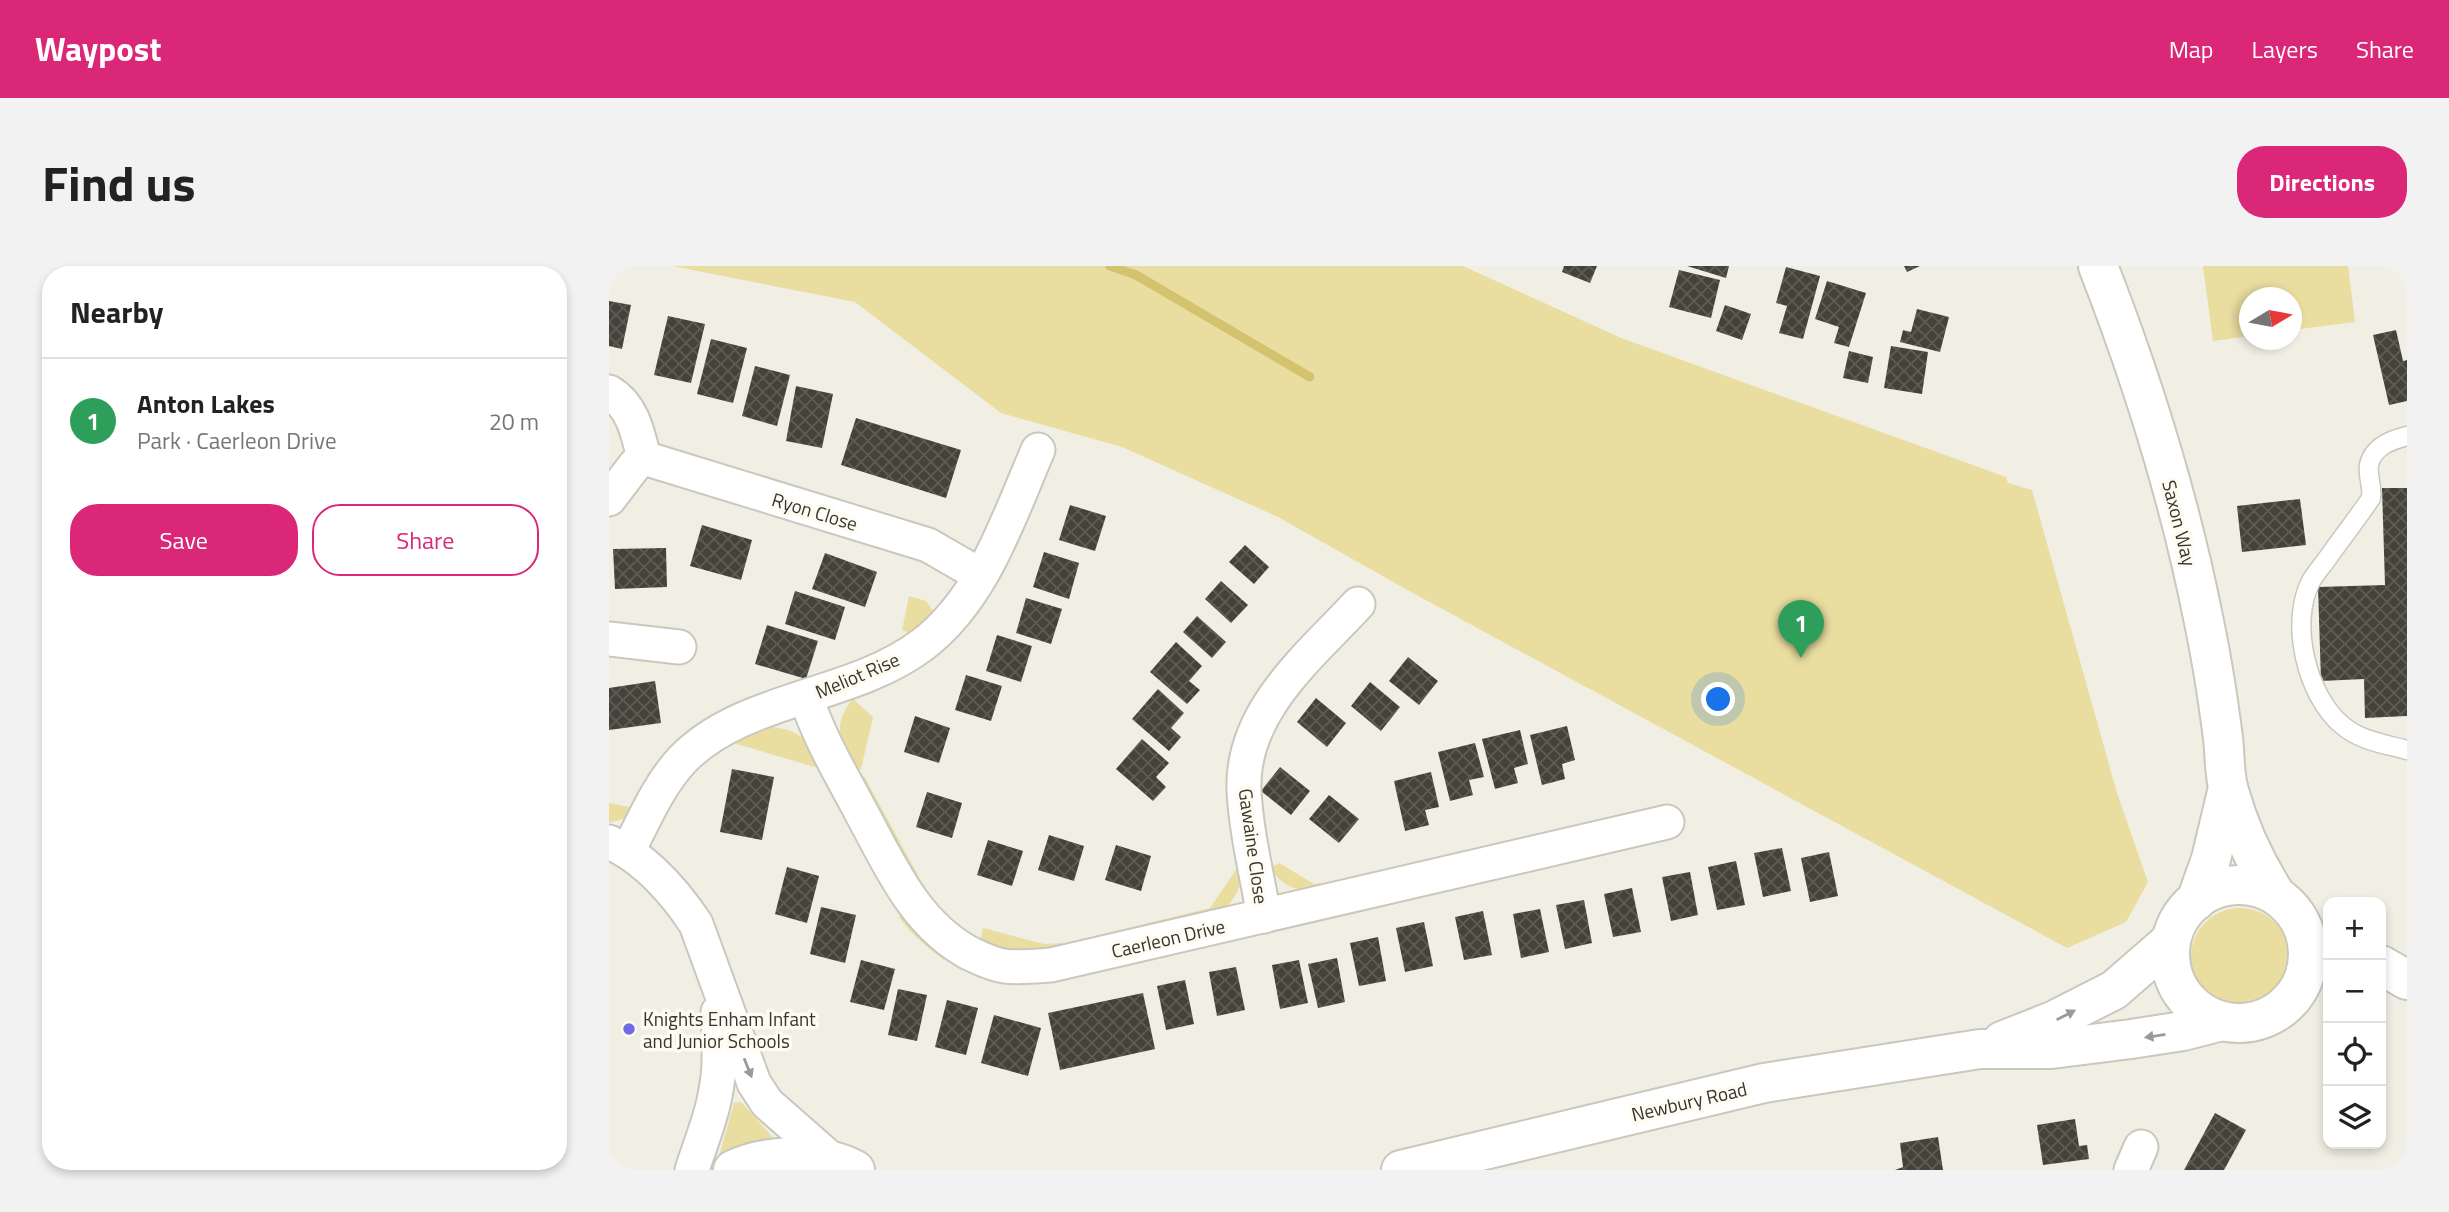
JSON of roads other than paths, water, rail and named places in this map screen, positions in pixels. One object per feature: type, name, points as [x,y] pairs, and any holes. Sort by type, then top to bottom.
[{"type":"main road","name":"Saxon Way","points":[[2098,266],[2145,400],[2183,535],[2204,621],[2228,788],[2248,847],[2285,903]]},
{"type":"main road","name":"Saxon Way","points":[[2196,901],[2211,859],[2228,788]]},
{"type":"main road","points":[[2323,930],[2285,903],[2251,887],[2234,886],[2217,890],[2196,901],[2176,921],[2168,943],[2168,964],[2175,984],[2184,998],[2207,1015],[2222,1021],[2244,1023],[2257,1020],[2275,1013],[2291,1002],[2323,996]]},
{"type":"main road","points":[[2285,903],[2304,928],[2309,951],[2304,979],[2291,1002]]},
{"type":"main road","name":"Newbury Road","points":[[1980,1049],[2056,1020],[2114,990],[2168,943]]},
{"type":"main road","points":[[2386,968],[2407,980]]},
{"type":"main road","points":[[2386,993],[2407,995]]},
{"type":"main road","name":"Newbury Road","points":[[1401,1170],[1764,1083],[1980,1049],[2052,1049],[2183,1031],[2222,1021]]},
{"type":"main road","points":[[733,1170],[758,1161],[781,1158],[844,1166]]},
{"type":"street","points":[[609,392],[616,396],[633,418],[644,458],[635,465],[609,499]]},
{"type":"street","name":"Meliot Rise","points":[[619,846],[681,761],[696,747],[735,723],[843,685],[886,666],[921,646],[943,626],[963,603],[994,550],[1038,450]]},
{"type":"street","name":"Ryon Close","points":[[644,458],[928,545],[980,575]]},
{"type":"street","name":"Gawaine Close","points":[[1264,916],[1244,788],[1247,760],[1255,732],[1266,708],[1283,685],[1358,604]]},
{"type":"street","points":[[609,639],[679,647]]},
{"type":"street","name":"Caerleon Drive","points":[[806,697],[814,722],[914,905],[943,938],[981,959],[1002,966],[1051,965],[1667,822]]},
{"type":"street","points":[[619,846],[647,866],[684,906],[696,924],[745,1063],[767,1103],[844,1166]]},
{"type":"street","points":[[692,1170],[706,1132],[717,1085],[719,1060],[716,981]]},
{"type":"lane","points":[[2407,436],[2387,442],[2375,453],[2369,465],[2371,498],[2311,581],[2303,604],[2301,627],[2304,654],[2314,686],[2324,705],[2342,726],[2359,737],[2407,750]]},
{"type":"waterway","points":[[1110,266],[1136,275],[1310,377]]},
{"type":"place","name":"Anton Lakes","points":[[1801,658]]},
{"type":"place","name":"Knights Enham Infant and Junior Schools","points":[[629,1029]]}]
